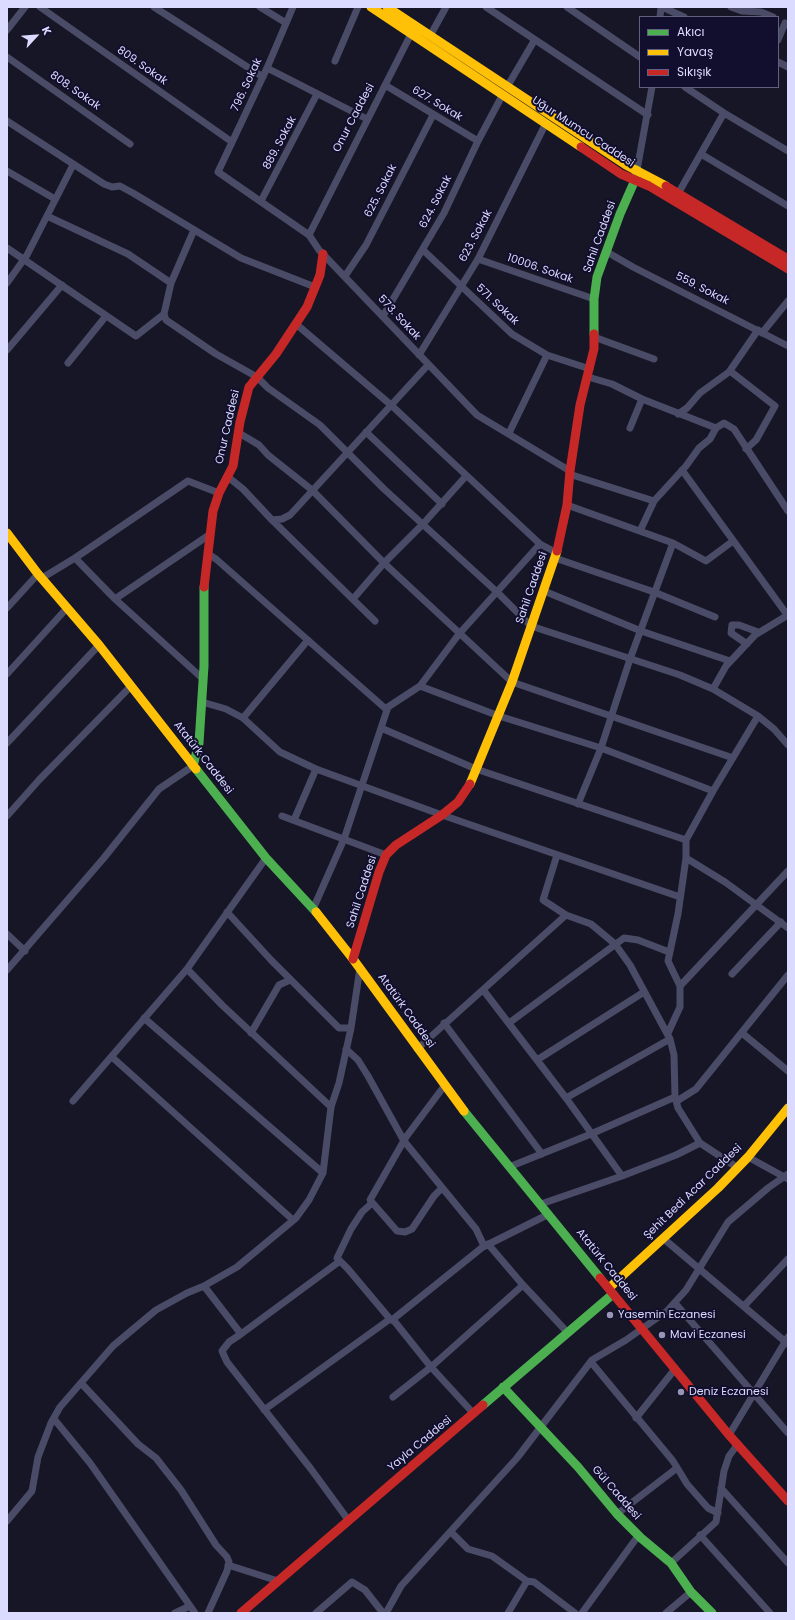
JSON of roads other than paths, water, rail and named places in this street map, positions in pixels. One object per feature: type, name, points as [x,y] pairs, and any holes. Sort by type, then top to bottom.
[{"type":"street","points":[[7,30],[25,7]]},
{"type":"street","name":"809. Sokak","points":[[40,7],[232,142]]},
{"type":"street","points":[[154,7],[263,77]]},
{"type":"street","points":[[260,7],[286,23]]},
{"type":"street","name":"796. Sokak","points":[[218,172],[263,77],[293,7]]},
{"type":"street","points":[[335,61],[358,7]]},
{"type":"street","name":"Uğur Mumcu Caddesi","points":[[371,7],[411,34],[505,90],[626,166],[637,170],[679,192],[788,259]]},
{"type":"street","name":"Uğur Mumcu Caddesi","points":[[387,7],[505,90],[546,123],[621,174],[635,180],[788,269]]},
{"type":"street","points":[[430,36],[446,7]]},
{"type":"street","points":[[486,7],[534,41],[648,115]]},
{"type":"street","points":[[567,7],[639,56]]},
{"type":"street","points":[[661,7],[682,16]]},
{"type":"street","points":[[730,7],[742,11],[761,12],[771,16]]},
{"type":"street","points":[[779,38],[787,24]]},
{"type":"street","name":"Onur Caddesi","points":[[309,235],[411,34]]},
{"type":"street","name":"624. Sokak","points":[[383,316],[444,213],[478,141],[505,90],[534,41]]},
{"type":"street","name":"808. Sokak","points":[[7,57],[130,144]]},
{"type":"street","points":[[779,62],[788,67]]},
{"type":"street","points":[[267,68],[367,119]]},
{"type":"street","name":"627. Sokak","points":[[385,85],[478,141]]},
{"type":"street","points":[[637,170],[652,88]]},
{"type":"street","points":[[686,88],[724,113],[788,151]]},
{"type":"street","name":"889. Sokak","points":[[261,202],[317,94]]},
{"type":"street","points":[[679,192],[724,113]]},
{"type":"street","name":"625. Sokak","points":[[345,276],[366,245],[433,115]]},
{"type":"street","points":[[7,121],[104,184],[112,187],[120,186],[133,193],[241,258],[315,287]]},
{"type":"street","name":"623. Sokak","points":[[420,355],[478,259],[546,123]]},
{"type":"street","points":[[701,154],[788,206]]},
{"type":"street","points":[[7,283],[24,259],[73,165]]},
{"type":"street","name":"Sahil Caddesi","points":[[353,959],[379,872],[386,855],[396,845],[442,815],[458,802],[467,790],[512,682],[556,556],[567,505],[570,472],[580,405],[594,349],[594,299],[597,277],[620,214],[635,180],[637,170]]},
{"type":"street","points":[[7,171],[56,199]]},
{"type":"street","name":"573. Sokak","points":[[218,172],[309,235],[323,254],[477,415],[497,428],[509,433],[570,472],[654,501]]},
{"type":"street","points":[[47,216],[128,254],[172,283]]},
{"type":"street","points":[[194,230],[172,283],[164,314],[166,320],[216,354],[257,377],[268,388],[320,425],[347,453],[497,592],[531,626],[713,689],[758,716],[774,729],[788,745]]},
{"type":"street","points":[[7,248],[136,336],[164,314]]},
{"type":"street","name":"571. Sokak","points":[[423,250],[512,334],[547,355],[589,373],[642,399],[716,428],[724,424],[731,426],[746,449]]},
{"type":"street","name":"559. Sokak","points":[[606,252],[788,346]]},
{"type":"street","name":"Onur Caddesi","points":[[193,766],[200,743],[205,638],[204,577],[213,511],[219,493],[233,466],[249,387],[276,354],[307,307],[320,275],[323,254]]},
{"type":"street","name":"10006. Sokak","points":[[478,259],[594,299]]},
{"type":"street","points":[[7,350],[62,285]]},
{"type":"street","points":[[678,414],[687,408],[700,393],[730,371],[760,332],[788,301]]},
{"type":"street","points":[[68,363],[106,316]]},
{"type":"street","points":[[296,324],[391,405],[540,544],[556,556],[654,592],[715,617]]},
{"type":"street","points":[[594,337],[654,359]]},
{"type":"street","points":[[509,433],[547,355]]},
{"type":"street","points":[[272,520],[282,519],[290,515],[428,365]]},
{"type":"street","points":[[730,371],[775,406],[756,440],[746,449],[788,511]]},
{"type":"street","points":[[630,428],[642,399]]},
{"type":"street","points":[[640,531],[654,501],[682,470],[699,448],[710,439],[716,428]]},
{"type":"street","points":[[366,432],[442,504]]},
{"type":"street","points":[[239,433],[259,445],[268,455],[312,490],[384,563],[512,682],[733,758]]},
{"type":"street","points":[[682,470],[788,615],[758,632],[719,674],[713,689]]},
{"type":"street","points":[[353,599],[384,563],[442,504],[466,476]]},
{"type":"street","points":[[228,477],[243,488],[272,520],[375,620]]},
{"type":"street","points":[[7,608],[40,576],[75,558],[188,481],[219,493]]},
{"type":"street","points":[[567,505],[673,543],[706,561],[733,541]]},
{"type":"street","name":"Atatürk Caddesi","points":[[7,533],[66,608],[99,645],[266,858],[313,909],[353,959],[417,1049],[509,1167],[541,1204],[729,1435],[788,1501]]},
{"type":"street","points":[[115,599],[209,535]]},
{"type":"street","points":[[578,804],[601,748],[630,659],[673,543]]},
{"type":"street","points":[[313,909],[344,838],[388,707],[420,686],[459,634],[540,544]]},
{"type":"street","points":[[208,554],[216,559],[387,710]]},
{"type":"street","points":[[75,558],[115,599],[202,678]]},
{"type":"street","points":[[544,591],[641,631],[730,662]]},
{"type":"street","points":[[7,674],[66,608]]},
{"type":"street","points":[[747,644],[731,633],[732,625],[739,625],[758,632]]},
{"type":"street","points":[[243,718],[308,640]]},
{"type":"street","points":[[7,743],[99,645]]},
{"type":"street","points":[[7,816],[39,780],[130,686]]},
{"type":"street","points":[[420,686],[499,716],[601,748],[713,791]]},
{"type":"street","points":[[202,702],[226,709],[243,718],[280,752],[316,769],[442,815],[680,897]]},
{"type":"street","points":[[566,1098],[669,1036],[680,1007],[680,986],[668,961],[678,914],[686,858],[686,840],[713,791],[758,716]]},
{"type":"street","points":[[381,728],[476,769],[686,840]]},
{"type":"street","points":[[7,970],[25,951],[160,789],[193,766]]},
{"type":"street","points":[[294,820],[316,769]]},
{"type":"street","points":[[282,816],[386,855]]},
{"type":"street","points":[[557,855],[544,900],[566,915],[591,924],[614,944],[630,965],[669,1036],[674,1055],[676,1099],[678,1108],[700,1143],[738,1168]]},
{"type":"street","points":[[73,1101],[187,969],[266,858]]},
{"type":"street","points":[[686,858],[757,905],[788,928]]},
{"type":"street","points":[[680,986],[788,871]]},
{"type":"street","points":[[227,912],[290,980],[339,1028],[351,1028]]},
{"type":"street","points":[[417,1049],[444,1023],[484,991],[566,915]]},
{"type":"street","points":[[732,974],[781,922]]},
{"type":"street","points":[[7,934],[25,951]]},
{"type":"street","points":[[508,1023],[624,938],[638,940],[669,952]]},
{"type":"street","points":[[7,1522],[32,1491],[38,1457],[54,1419],[70,1395],[113,1346],[156,1310],[187,1293],[204,1286],[237,1267],[293,1220],[309,1200],[323,1173],[331,1107],[339,1083],[351,1028],[360,968]]},
{"type":"street","points":[[187,969],[251,1033],[331,1107]]},
{"type":"street","points":[[509,1167],[676,1099],[696,1089],[788,975]]},
{"type":"street","points":[[251,1033],[279,985],[290,980]]},
{"type":"street","points":[[484,991],[566,1098],[622,1176]]},
{"type":"street","points":[[537,1060],[644,992]]},
{"type":"street","points":[[144,1018],[323,1173]]},
{"type":"street","points":[[444,1023],[542,1154]]},
{"type":"street","points":[[742,1032],[788,1071]]},
{"type":"street","points":[[346,1049],[358,1060],[368,1076],[404,1142],[476,1228],[486,1245],[568,1333]]},
{"type":"street","points":[[112,1057],[293,1220]]},
{"type":"street","points":[[442,1189],[434,1196],[412,1229],[405,1232],[397,1231],[372,1203],[371,1198],[404,1142],[445,1085]]},
{"type":"street","name":"Şehit Bedi Acar Caddesi","points":[[611,1291],[738,1168],[787,1113]]},
{"type":"street","points":[[541,1204],[622,1176],[676,1155],[700,1143]]},
{"type":"street","points":[[748,1157],[787,1176]]},
{"type":"street","points":[[386,1613],[401,1586],[451,1532],[542,1428],[591,1362],[601,1354],[642,1329],[675,1303],[686,1290],[728,1222],[768,1188],[787,1176]]},
{"type":"street","points":[[372,1203],[362,1212],[351,1229],[337,1258],[430,1367],[474,1414]]},
{"type":"street","points":[[264,1410],[391,1320],[486,1245],[549,1214]]},
{"type":"street","points":[[664,1238],[787,1341],[752,1393],[729,1435]]},
{"type":"street","points":[[744,1306],[788,1259]]},
{"type":"street","points":[[340,1261],[229,1342],[222,1351],[227,1362],[311,1469],[349,1521]]},
{"type":"street","points":[[393,1397],[430,1367],[523,1285]]},
{"type":"street","points":[[204,1286],[241,1334]]},
{"type":"street","name":"Yayla Caddesi","points":[[241,1613],[474,1414],[563,1335],[568,1333],[611,1291]]},
{"type":"street","points":[[675,1303],[788,1433]]},
{"type":"street","points":[[591,1362],[677,1468],[687,1484],[708,1508],[718,1513]]},
{"type":"street","points":[[636,1418],[675,1369]]},
{"type":"street","points":[[81,1383],[138,1444],[160,1463],[181,1490],[216,1545],[227,1558],[228,1565],[208,1613]]},
{"type":"street","name":"Gül Caddesi","points":[[503,1387],[578,1467],[617,1514],[638,1536],[671,1563],[691,1592],[712,1613]]},
{"type":"street","points":[[54,1419],[90,1463],[195,1613]]},
{"type":"street","points":[[671,1563],[716,1522],[721,1488],[729,1456],[738,1444]]},
{"type":"street","points":[[617,1514],[677,1468]]},
{"type":"street","points":[[721,1488],[788,1563]]},
{"type":"street","points":[[451,1532],[468,1549],[492,1556],[527,1581],[534,1582],[575,1613]]},
{"type":"street","points":[[700,1535],[770,1613]]},
{"type":"street","points":[[582,1613],[638,1536]]},
{"type":"street","points":[[228,1565],[278,1581]]},
{"type":"street","points":[[508,1613],[527,1581]]},
{"type":"street","points":[[316,1613],[352,1582],[365,1590],[383,1613]]},
{"type":"street","points":[[666,1613],[691,1592]]},
{"type":"street","points":[[175,1613],[190,1606]]},
{"type":"place","name":"Yasemin Eczanesi","points":[[610,1315]]},
{"type":"place","name":"Mavi Eczanesi","points":[[662,1335]]},
{"type":"place","name":"Deniz Eczanesi","points":[[681,1392]]}]
